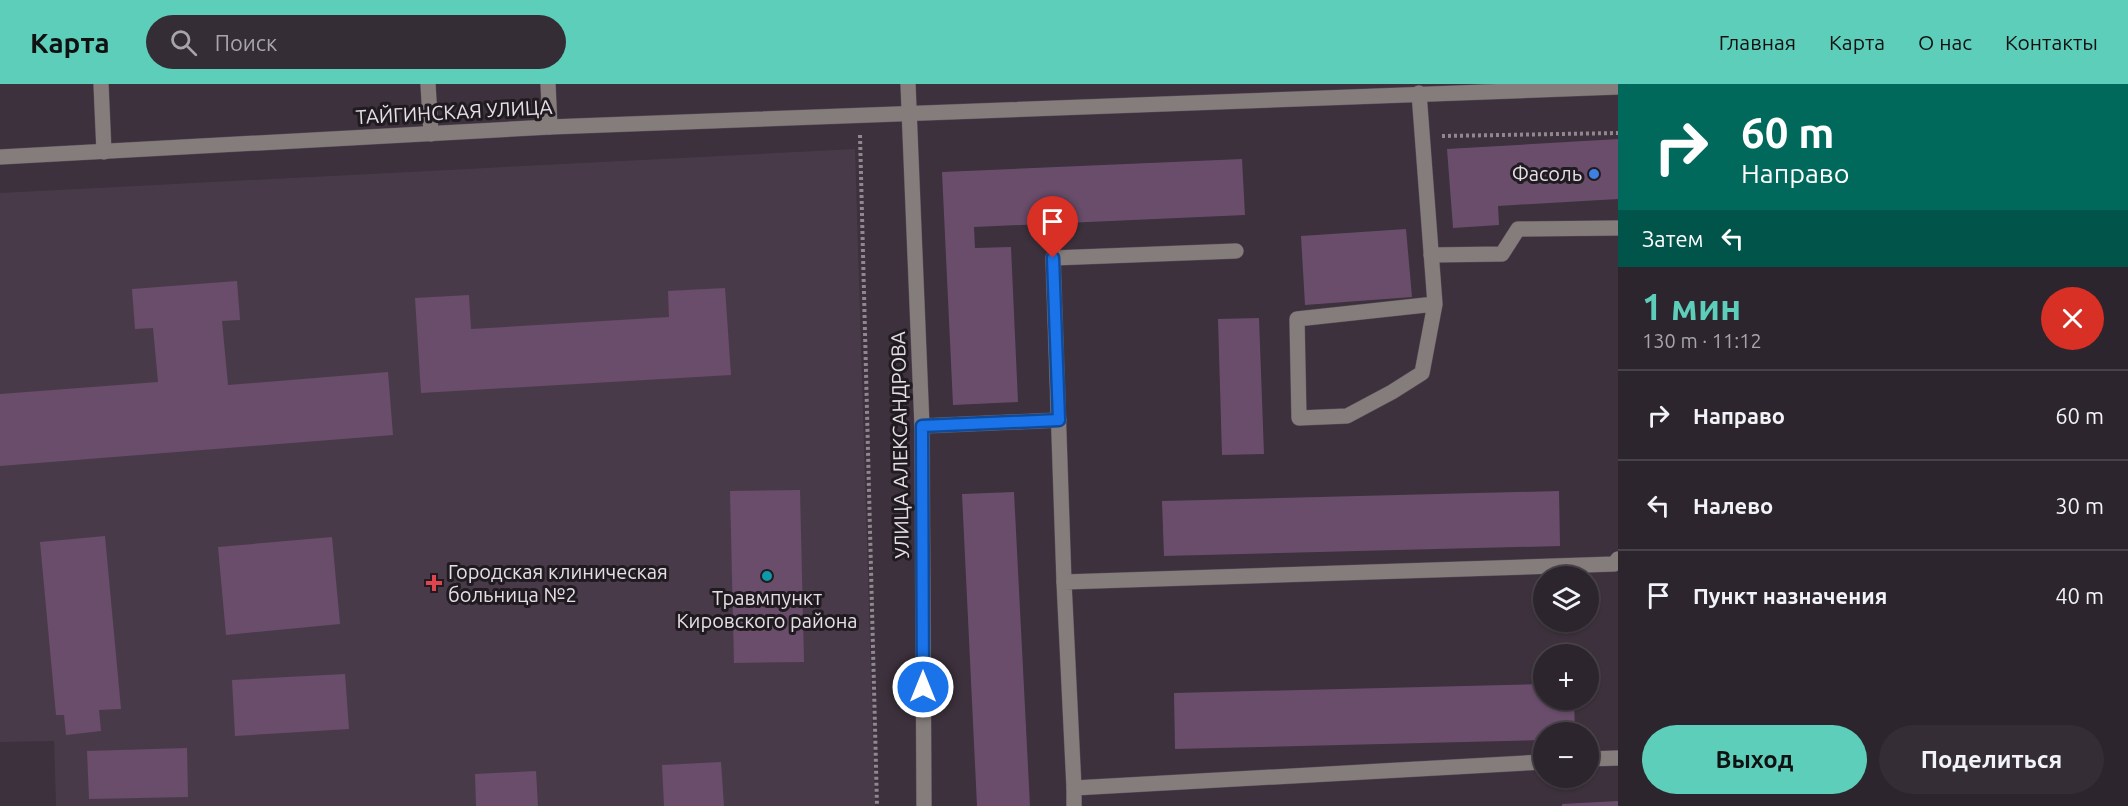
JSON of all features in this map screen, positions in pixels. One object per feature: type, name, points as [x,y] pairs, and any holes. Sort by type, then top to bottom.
[{"type":"street","points":[[101,84],[104,152]]},
{"type":"street","points":[[428,84],[431,134]]},
{"type":"street","points":[[548,84],[550,127]]},
{"type":"street","name":"УЛИЦА АЛЕКСАНДРОВА","points":[[908,84],[922,426],[924,806]]},
{"type":"street","name":"ТАЙГИНСКАЯ УЛИЦА","points":[[0,157],[550,127],[1618,87]]},
{"type":"street","points":[[1419,93],[1436,304],[1422,373],[1347,416],[1299,418],[1297,319],[1436,304]]},
{"type":"street","points":[[1431,255],[1502,254],[1518,229],[1618,228]]},
{"type":"street","points":[[1074,806],[1053,258],[1236,251]]},
{"type":"street","points":[[922,426],[1059,420]]},
{"type":"street","points":[[1064,582],[1614,564],[1618,559]]},
{"type":"street","points":[[1599,759],[1618,758]]},
{"type":"street","points":[[1074,788],[1533,763]]},
{"type":"path","points":[[859,116],[877,806]]},
{"type":"path","points":[[1422,136],[1618,133]]},
{"type":"shaded area","name":"Городская клиническая больница №2","points":[[855,149],[875,806],[56,806],[54,741],[0,742],[0,193]]},
{"type":"building","points":[[1618,139],[1618,199],[1498,206],[1499,225],[1453,228],[1447,149]]},
{"type":"building","points":[[1242,159],[1245,215],[974,227],[975,248],[1011,247],[1018,402],[953,405],[942,172]]},
{"type":"building","points":[[1406,229],[1412,297],[1305,305],[1301,236]]},
{"type":"building","points":[[237,281],[240,320],[222,321],[228,385],[388,372],[393,435],[0,466],[0,394],[158,382],[153,328],[135,329],[132,289]]},
{"type":"building","points":[[725,288],[731,375],[421,393],[415,298],[469,295],[471,329],[669,317],[668,291]]},
{"type":"building","points":[[1259,318],[1264,454],[1222,455],[1218,319]]},
{"type":"building","name":"Травмпункт Кировского района","points":[[800,490],[804,662],[734,663],[730,491]]},
{"type":"building","points":[[1559,491],[1560,546],[1164,556],[1162,501]]},
{"type":"building","points":[[1014,492],[1030,806],[977,806],[962,494]]},
{"type":"building","points":[[105,536],[121,709],[99,710],[101,731],[66,735],[64,715],[56,715],[40,542]]},
{"type":"building","points":[[332,537],[340,624],[226,635],[218,547]]},
{"type":"building","points":[[345,674],[349,729],[235,736],[232,680]]},
{"type":"building","points":[[1533,684],[1533,710],[1574,710],[1575,722],[1533,722],[1533,740],[1175,749],[1174,693]]},
{"type":"building","points":[[187,748],[188,797],[89,799],[87,751]]},
{"type":"building","points":[[721,762],[724,806],[664,806],[662,765]]},
{"type":"building","points":[[536,771],[538,806],[476,806],[475,774]]},
{"type":"building","points":[[1618,801],[1618,806],[1562,806],[1562,804]]},
{"type":"place","name":"Фасоль","points":[[1594,174]]},
{"type":"place","name":"Травмпункт Кировского района","points":[[767,576]]},
{"type":"place","name":"Городская клиническая больница №2","points":[[434,583]]},
{"type":"route","points":[[923,687],[922,426],[1059,420],[1053,258]]}]
